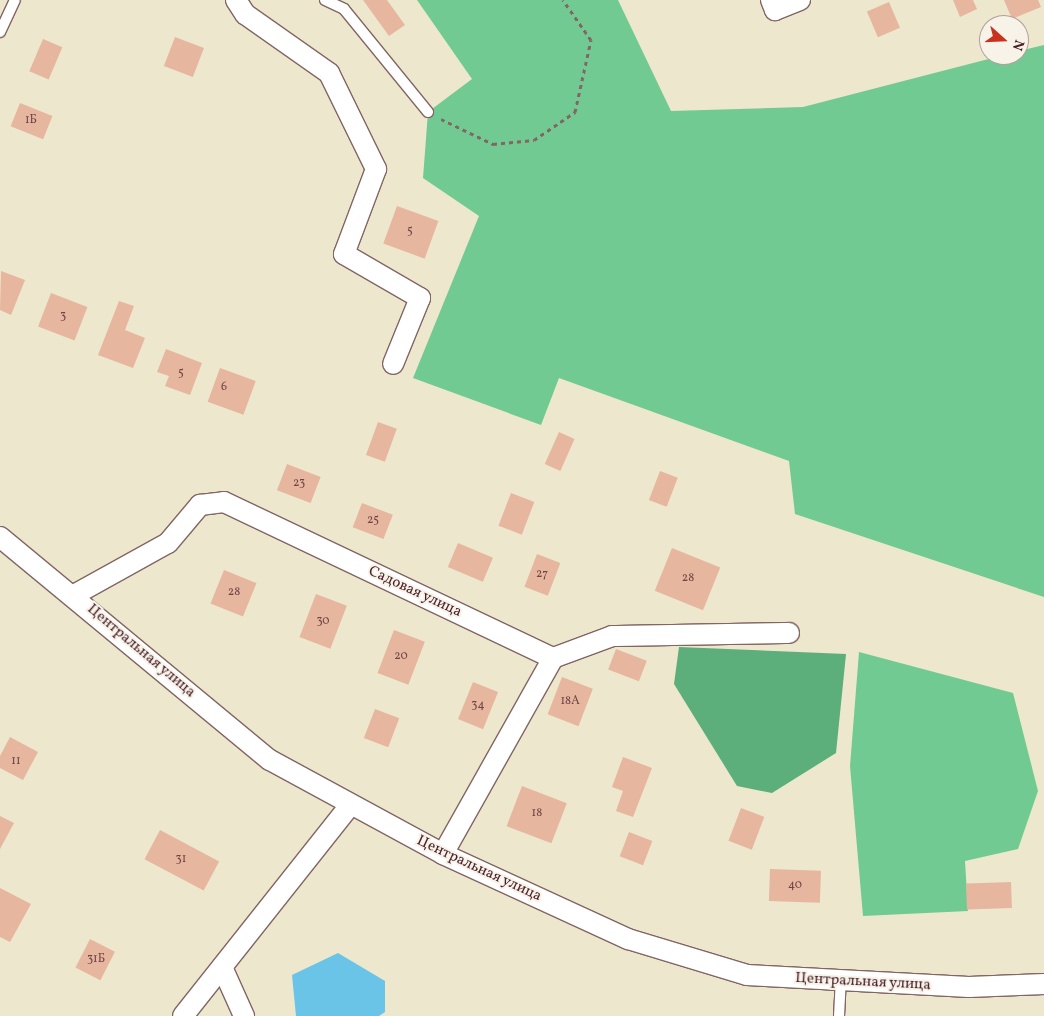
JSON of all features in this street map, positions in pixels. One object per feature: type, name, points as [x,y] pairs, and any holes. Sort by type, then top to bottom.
[{"type":"street","points":[[236,0],[245,14],[329,73],[376,169],[344,254],[420,298],[393,364]]},
{"type":"street","points":[[771,0],[775,10],[800,0]]},
{"type":"street","name":"Садовая улица","points":[[74,594],[168,543],[200,505],[224,502],[553,658]]},
{"type":"street","name":"Центральная улица","points":[[0,537],[74,594],[270,760],[443,854],[628,939],[747,975],[969,987],[1044,984]]},
{"type":"street","points":[[443,854],[553,658],[612,636],[789,633]]},
{"type":"street","points":[[183,1016],[350,804]]},
{"type":"street","points":[[222,967],[244,1016]]},
{"type":"lane","points":[[0,32],[15,0]]},
{"type":"lane","points":[[325,0],[344,9],[428,112]]},
{"type":"lane","points":[[839,1016],[841,981]]},
{"type":"path","points":[[428,112],[493,144],[534,140],[575,112],[592,40],[563,0]]},
{"type":"green space","points":[[417,0],[618,0],[671,111],[803,107],[979,61],[979,65],[1029,65],[1029,49],[1044,45],[1044,597],[795,514],[789,461],[559,378],[541,425],[413,378],[479,216],[423,178],[428,112],[472,79]]},
{"type":"green space","points":[[679,647],[846,654],[836,753],[772,793],[737,786],[674,684]]},
{"type":"green space","points":[[859,652],[1013,693],[1038,791],[1018,849],[965,861],[968,911],[863,916],[850,766]]},
{"type":"water","points":[[338,953],[385,981],[385,1012],[379,1016],[296,1016],[292,975]]},
{"type":"building","points":[[363,0],[387,0],[405,25],[389,36]]},
{"type":"building","points":[[953,0],[973,0],[977,9],[960,17]]},
{"type":"building","points":[[1004,0],[1038,0],[1041,7],[1022,15],[1010,15]]},
{"type":"building","points":[[889,2],[900,28],[878,37],[867,11]]},
{"type":"building","points":[[175,37],[204,48],[193,77],[164,66]]},
{"type":"building","points":[[43,39],[62,47],[49,79],[29,71]]},
{"type":"building","points":[[20,103],[52,116],[43,139],[11,126]]},
{"type":"building","points":[[397,206],[438,221],[425,259],[383,244]]},
{"type":"building","points":[[1,271],[25,280],[11,315],[0,310]]},
{"type":"building","points":[[51,293],[87,307],[75,341],[38,327]]},
{"type":"building","points":[[119,301],[134,306],[125,330],[145,338],[133,368],[98,355]]},
{"type":"building","points":[[166,349],[202,363],[190,395],[165,386],[169,376],[157,372]]},
{"type":"building","points":[[220,368],[256,381],[243,415],[208,402]]},
{"type":"building","points":[[378,422],[397,429],[385,462],[366,455]]},
{"type":"building","points":[[559,432],[575,439],[560,471],[545,464]]},
{"type":"building","points":[[287,464],[321,477],[311,503],[277,490]]},
{"type":"building","points":[[660,471],[678,478],[667,507],[649,500]]},
{"type":"building","points":[[511,493],[534,502],[522,535],[498,526]]},
{"type":"building","points":[[362,503],[393,515],[383,539],[353,527]]},
{"type":"building","points":[[458,543],[493,558],[483,582],[448,567]]},
{"type":"building","points":[[672,548],[720,567],[703,610],[655,591]]},
{"type":"building","points":[[537,554],[560,563],[548,596],[524,587]]},
{"type":"building","points":[[224,570],[256,583],[243,616],[211,603]]},
{"type":"building","points":[[316,594],[347,606],[330,649],[300,637]]},
{"type":"building","points":[[394,630],[425,642],[408,685],[378,673]]},
{"type":"building","points":[[616,649],[647,661],[639,681],[608,670]]},
{"type":"building","points":[[562,677],[593,689],[578,726],[548,714]]},
{"type":"building","points":[[473,682],[498,692],[483,729],[458,719]]},
{"type":"building","points":[[375,709],[399,718],[388,747],[364,738]]},
{"type":"building","points":[[10,737],[38,752],[23,780],[0,768],[0,756]]},
{"type":"building","points":[[623,757],[652,768],[633,817],[616,811],[623,791],[612,787]]},
{"type":"building","points":[[522,786],[567,803],[551,843],[507,826]]},
{"type":"building","points":[[741,808],[764,817],[752,850],[728,841]]},
{"type":"building","points":[[0,816],[14,823],[0,849]]},
{"type":"building","points":[[160,830],[219,861],[204,891],[145,859]]},
{"type":"building","points":[[629,832],[652,841],[643,865],[620,856]]},
{"type":"building","points":[[770,869],[821,871],[820,903],[769,901]]},
{"type":"building","points":[[1011,882],[1012,908],[967,910],[966,884]]},
{"type":"building","points":[[0,888],[31,904],[10,942],[0,937]]},
{"type":"building","points":[[90,939],[115,952],[100,980],[75,968]]}]
